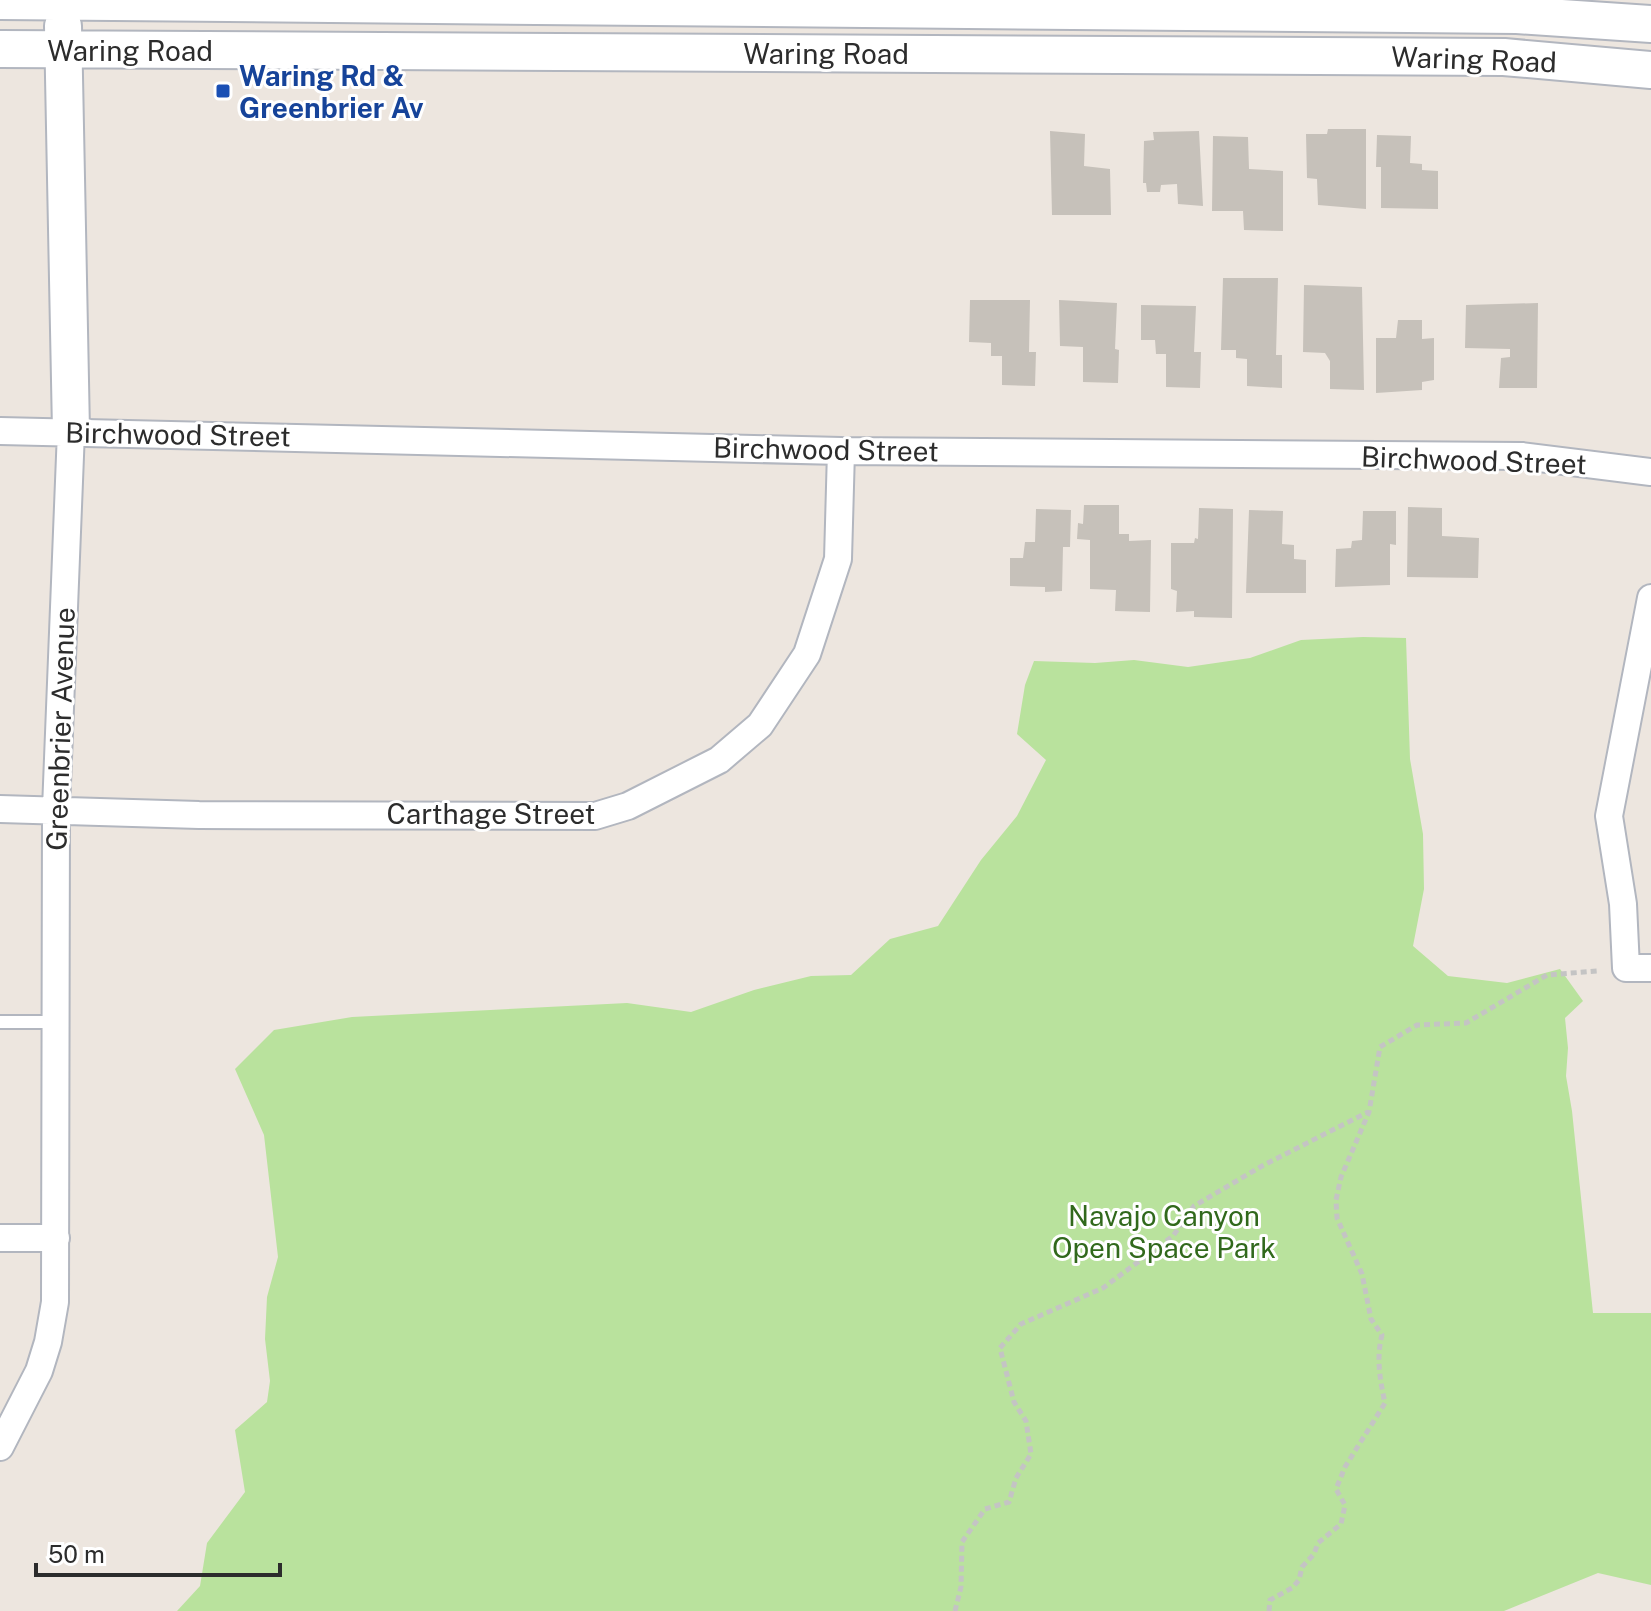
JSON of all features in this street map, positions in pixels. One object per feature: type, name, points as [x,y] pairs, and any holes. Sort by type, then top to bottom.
[{"type":"main road","name":"Waring Road","points":[[0,1],[1517,15],[1651,24]]},
{"type":"main road","name":"Greenbrier Avenue","points":[[63,1],[71,431]]},
{"type":"main road","name":"Waring Road","points":[[0,49],[1504,57],[1651,70]]},
{"type":"street","name":"Birchwood Street","points":[[0,431],[841,451],[1522,456],[1651,472]]},
{"type":"street","name":"Greenbrier Avenue","points":[[0,1447],[39,1371],[55,1302],[56,809],[71,431]]},
{"type":"street","name":"Carthage Street","points":[[0,809],[199,815],[595,816],[628,806],[719,760],[760,725],[807,654],[838,559],[841,451]]},
{"type":"street","points":[[1639,968],[1623,904],[1609,816],[1651,598]]},
{"type":"street","points":[[0,1238],[56,1238]]},
{"type":"lane","points":[[0,1022],[56,1022]]},
{"type":"path","points":[[1269,1611],[1270,1600],[1292,1588],[1318,1543],[1341,1524],[1345,1505],[1336,1489],[1345,1467],[1385,1403],[1379,1376],[1378,1349],[1382,1335],[1371,1319],[1362,1274],[1337,1218],[1336,1200],[1341,1177],[1369,1112],[1380,1047],[1417,1025],[1466,1023],[1547,975],[1639,968]]},
{"type":"path","points":[[955,1611],[961,1587],[962,1542],[985,1509],[1009,1502],[1016,1478],[1031,1454],[1026,1421],[1014,1402],[1000,1348],[1021,1324],[1103,1288],[1173,1236],[1194,1206],[1262,1166],[1369,1112]]},
{"type":"green space","name":"Navajo Canyon Open Space Park","points":[[1406,638],[1410,759],[1423,834],[1424,889],[1413,946],[1448,976],[1507,983],[1560,969],[1583,1001],[1565,1018],[1568,1048],[1566,1076],[1593,1313],[1651,1313],[1651,1585],[1598,1573],[1504,1611],[177,1611],[200,1586],[207,1543],[245,1492],[235,1430],[267,1402],[270,1381],[265,1339],[267,1297],[278,1257],[264,1135],[235,1069],[274,1030],[352,1017],[627,1003],[691,1012],[754,990],[811,976],[851,975],[890,939],[938,926],[981,860],[1017,816],[1046,760],[1017,734],[1025,685],[1034,661],[1095,663],[1134,660],[1188,667],[1250,658],[1301,640]]},
{"type":"building","points":[[1328,129],[1366,129],[1366,209],[1318,205],[1317,179],[1307,178],[1306,134],[1327,134]]},
{"type":"building","points":[[1050,131],[1085,134],[1084,166],[1110,169],[1111,215],[1052,215]]},
{"type":"building","points":[[1199,131],[1203,206],[1178,204],[1177,184],[1161,185],[1160,192],[1147,192],[1146,183],[1143,183],[1144,141],[1154,140],[1153,132]]},
{"type":"building","points":[[1377,135],[1411,136],[1410,163],[1422,164],[1422,170],[1438,171],[1438,209],[1381,208],[1381,167],[1376,167]]},
{"type":"building","points":[[1213,136],[1248,137],[1249,169],[1283,171],[1283,231],[1244,230],[1243,211],[1212,211]]},
{"type":"building","points":[[1223,278],[1278,278],[1276,355],[1282,355],[1282,388],[1247,386],[1247,359],[1236,358],[1236,350],[1221,350]]},
{"type":"building","points":[[1304,285],[1362,287],[1364,390],[1330,389],[1330,361],[1325,353],[1303,352]]},
{"type":"building","points":[[970,300],[1030,300],[1029,352],[1036,352],[1035,386],[1002,385],[1002,356],[991,356],[991,343],[969,342]]},
{"type":"building","points":[[1059,300],[1117,303],[1115,349],[1119,350],[1118,383],[1083,382],[1083,347],[1060,346]]},
{"type":"building","points":[[1538,303],[1537,388],[1499,388],[1501,358],[1510,357],[1510,349],[1465,348],[1466,305]]},
{"type":"building","points":[[1141,305],[1196,306],[1194,352],[1201,352],[1200,388],[1166,387],[1166,354],[1156,354],[1155,340],[1141,340]]},
{"type":"building","points":[[1398,320],[1422,320],[1422,339],[1434,338],[1434,380],[1422,382],[1422,390],[1376,393],[1376,338],[1396,338]]},
{"type":"building","points":[[1084,505],[1119,505],[1119,534],[1129,534],[1129,541],[1151,540],[1150,612],[1115,611],[1116,590],[1090,589],[1090,540],[1077,539],[1078,523],[1083,524]]},
{"type":"building","points":[[1408,507],[1442,508],[1442,536],[1479,538],[1478,578],[1407,577]]},
{"type":"building","points":[[1199,508],[1233,509],[1232,618],[1194,617],[1194,611],[1176,612],[1177,591],[1171,589],[1171,543],[1194,543],[1195,538],[1198,539]]},
{"type":"building","points":[[1036,509],[1071,510],[1070,547],[1063,547],[1062,591],[1045,592],[1045,587],[1010,586],[1010,558],[1023,558],[1025,542],[1035,542]]},
{"type":"building","points":[[1249,510],[1283,511],[1282,544],[1294,545],[1294,559],[1306,560],[1306,593],[1246,593]]},
{"type":"building","points":[[1363,511],[1396,511],[1396,545],[1390,544],[1390,585],[1335,587],[1336,549],[1351,548],[1352,541],[1362,540]]},
{"type":"place","name":"Waring Rd & Greenbrier Av","points":[[223,91]]}]
